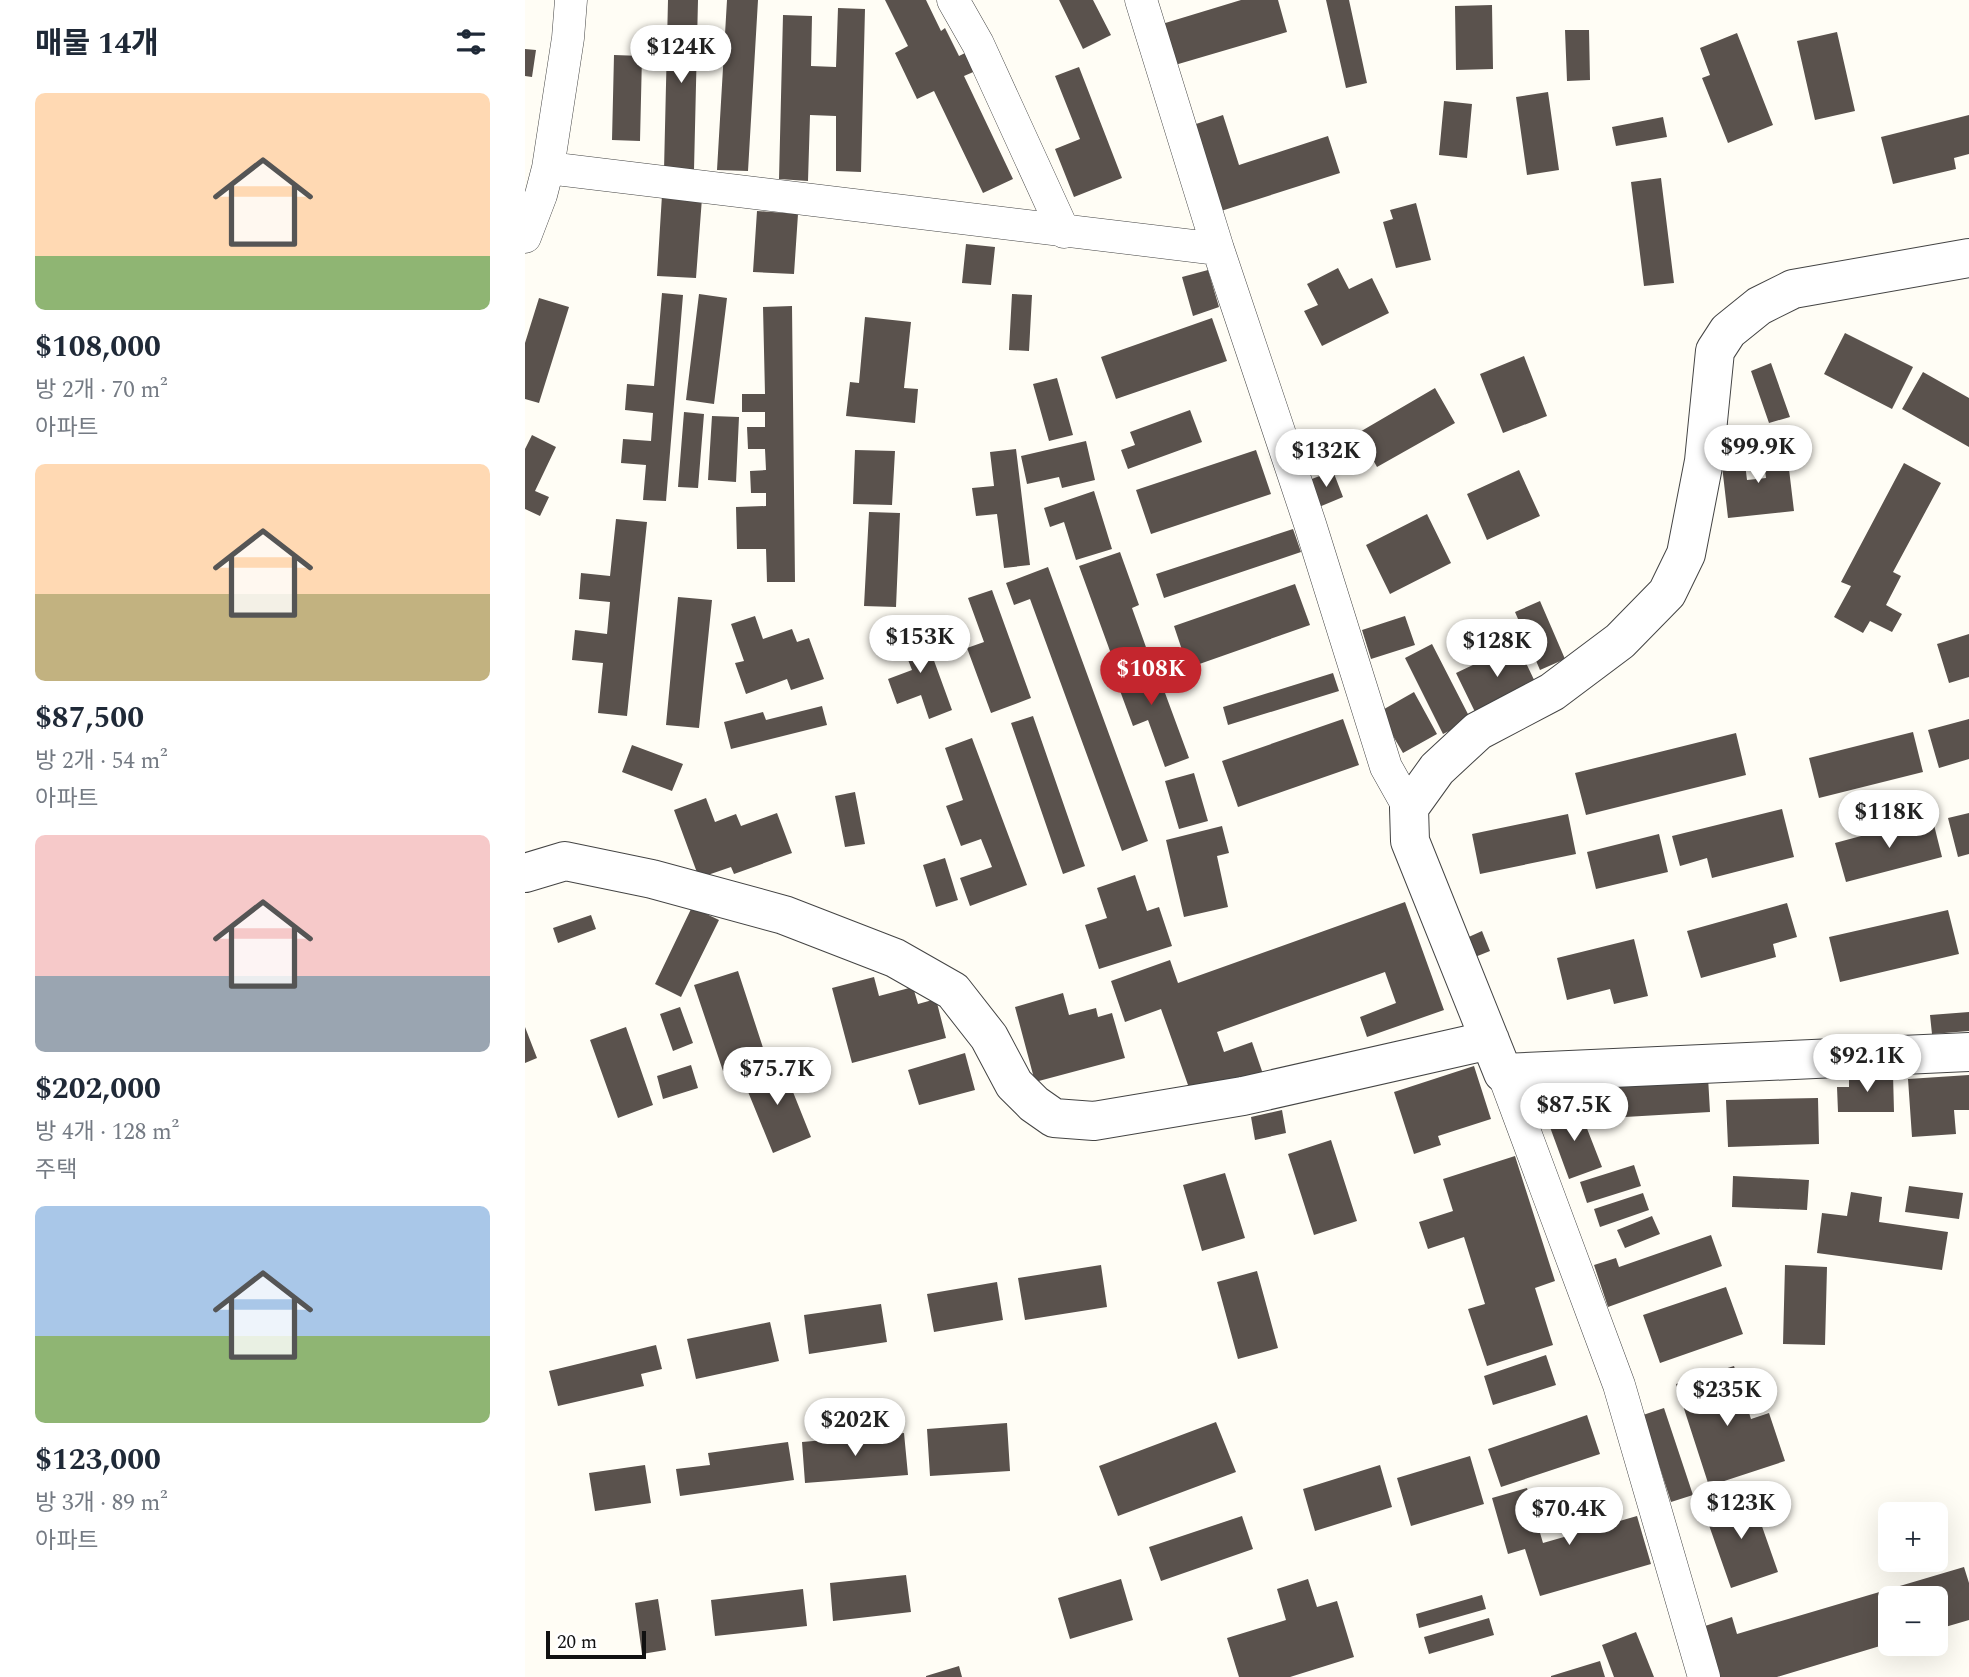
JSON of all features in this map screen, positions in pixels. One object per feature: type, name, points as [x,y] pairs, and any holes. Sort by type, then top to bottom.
[{"type":"street","points":[[525,237],[548,168],[568,38],[571,0]]},
{"type":"street","points":[[953,0],[978,44],[1064,232]]},
{"type":"street","points":[[1141,0],[1386,767],[1409,808],[1410,841],[1496,1056],[1619,1385],[1705,1677]]},
{"type":"street","points":[[548,168],[1219,249]]},
{"type":"street","points":[[1409,808],[1437,769],[1478,731],[1552,692],[1620,641],[1667,593],[1686,554],[1705,461],[1715,351],[1728,331],[1759,306],[1793,289],[1969,258]]},
{"type":"street","points":[[525,845],[565,860],[652,879],[785,915],[895,958],[953,991],[989,1037],[1014,1084],[1034,1104],[1054,1118],[1094,1121],[1496,1056],[1969,1052]]},
{"type":"street","points":[[525,873],[565,860]]},
{"type":"building","points":[[668,0],[698,0],[694,170],[664,170]]},
{"type":"building","points":[[727,0],[758,0],[748,171],[717,170]]},
{"type":"building","points":[[885,0],[926,0],[941,31],[945,28],[959,56],[969,51],[978,70],[964,76],[1013,179],[983,193],[934,91],[917,99],[895,53],[908,46]]},
{"type":"building","points":[[1059,0],[1093,0],[1111,35],[1083,49]]},
{"type":"building","points":[[1241,0],[1278,0],[1287,32],[1175,65],[1162,24]]},
{"type":"building","points":[[1326,0],[1349,0],[1367,83],[1346,88]]},
{"type":"building","points":[[1492,5],[1493,69],[1456,70],[1455,6]]},
{"type":"building","points":[[838,8],[865,9],[861,172],[836,171],[836,116],[810,115],[808,181],[779,179],[783,15],[812,16],[811,66],[836,67]]},
{"type":"building","points":[[1565,30],[1589,30],[1590,80],[1567,81]]},
{"type":"building","points":[[1837,32],[1855,111],[1815,120],[1797,41]]},
{"type":"building","points":[[1737,33],[1773,125],[1728,143],[1702,78],[1710,75],[1700,48]]},
{"type":"building","points":[[525,49],[536,50],[532,77],[525,76]]},
{"type":"building","points":[[614,55],[642,56],[640,141],[612,140]]},
{"type":"building","points":[[1079,67],[1122,178],[1074,197],[1055,149],[1080,139],[1055,76]]},
{"type":"building","points":[[1548,92],[1559,170],[1527,175],[1516,97]]},
{"type":"building","points":[[1444,101],[1472,104],[1467,158],[1439,155]]},
{"type":"building","points":[[1223,115],[1239,165],[1328,136],[1340,173],[1221,211],[1193,125]]},
{"type":"building","points":[[1969,115],[1969,154],[1954,158],[1956,169],[1893,184],[1881,137]]},
{"type":"building","points":[[1663,117],[1667,137],[1616,146],[1612,127]]},
{"type":"building","points":[[1661,178],[1674,283],[1644,286],[1631,182]]},
{"type":"building","points":[[662,195],[702,198],[696,278],[657,276]]},
{"type":"building","points":[[1416,203],[1431,260],[1396,268],[1383,222],[1393,219],[1390,210]]},
{"type":"building","points":[[757,211],[798,214],[794,274],[753,272]]},
{"type":"building","points":[[966,244],[995,247],[991,285],[962,283]]},
{"type":"building","points":[[1338,268],[1349,289],[1372,278],[1389,313],[1322,346],[1304,311],[1318,305],[1307,284]]},
{"type":"building","points":[[1208,270],[1219,307],[1193,316],[1182,277]]},
{"type":"building","points":[[662,293],[683,295],[666,501],[643,500],[646,465],[621,463],[623,439],[651,441],[653,413],[625,410],[627,384],[654,386]]},
{"type":"building","points":[[699,294],[727,298],[714,404],[686,400]]},
{"type":"building","points":[[1012,294],[1032,295],[1029,351],[1009,350]]},
{"type":"building","points":[[539,298],[569,307],[539,403],[525,399],[525,343]]},
{"type":"building","points":[[792,306],[795,582],[767,582],[766,549],[737,549],[736,507],[766,506],[766,493],[751,493],[750,471],[766,470],[765,449],[748,449],[747,427],[765,427],[765,412],[742,412],[742,394],[765,394],[763,307]]},
{"type":"building","points":[[865,317],[911,322],[904,388],[918,389],[915,423],[846,416],[850,382],[859,383]]},
{"type":"building","points":[[1212,318],[1227,361],[1116,399],[1101,357]]},
{"type":"building","points":[[1845,333],[1913,367],[1892,409],[1824,374]]},
{"type":"building","points":[[1524,356],[1547,416],[1503,433],[1480,374]]},
{"type":"building","points":[[1771,363],[1790,417],[1769,423],[1751,371]]},
{"type":"building","points":[[1923,372],[1969,398],[1969,447],[1902,409]]},
{"type":"building","points":[[1057,378],[1073,435],[1049,441],[1033,384]]},
{"type":"building","points":[[1435,388],[1455,423],[1377,467],[1358,433]]},
{"type":"building","points":[[1190,410],[1202,442],[1128,469],[1121,450],[1135,445],[1130,432]]},
{"type":"building","points":[[684,412],[704,414],[698,488],[678,487]]},
{"type":"building","points":[[712,416],[739,417],[736,482],[708,480]]},
{"type":"building","points":[[532,435],[556,447],[535,491],[549,497],[540,516],[525,509],[525,449]]},
{"type":"building","points":[[1086,441],[1095,480],[1062,488],[1059,477],[1027,484],[1021,456]]},
{"type":"building","points":[[1786,444],[1794,511],[1728,518],[1721,457],[1744,455],[1747,480],[1766,478],[1762,447]]},
{"type":"building","points":[[1016,449],[1030,565],[1004,568],[997,514],[976,516],[972,488],[994,486],[990,452]]},
{"type":"building","points":[[855,450],[895,451],[892,505],[853,504]]},
{"type":"building","points":[[1256,450],[1271,494],[1151,534],[1136,490]]},
{"type":"building","points":[[1904,463],[1941,483],[1893,572],[1901,576],[1886,605],[1902,614],[1892,632],[1870,621],[1863,633],[1834,617],[1851,586],[1841,582]]},
{"type":"building","points":[[1519,470],[1540,516],[1487,540],[1467,494]]},
{"type":"building","points":[[1333,471],[1343,497],[1319,507],[1309,480]]},
{"type":"building","points":[[1094,491],[1112,549],[1076,560],[1064,522],[1050,527],[1044,508]]},
{"type":"building","points":[[869,512],[900,513],[896,607],[864,606]]},
{"type":"building","points":[[1427,514],[1451,563],[1390,594],[1366,545]]},
{"type":"building","points":[[616,519],[647,522],[627,716],[598,713],[603,663],[572,660],[575,630],[607,634],[610,602],[579,599],[581,573],[610,576]]},
{"type":"building","points":[[1293,529],[1301,552],[1164,598],[1156,574]]},
{"type":"building","points":[[1120,552],[1139,605],[1132,608],[1147,650],[1114,662],[1079,566]]},
{"type":"building","points":[[1048,567],[1148,841],[1122,851],[1030,599],[1014,605],[1006,583]]},
{"type":"building","points":[[1295,584],[1310,625],[1188,668],[1174,626]]},
{"type":"building","points":[[992,590],[1031,698],[991,713],[967,648],[984,642],[968,598]]},
{"type":"building","points":[[678,597],[712,600],[699,728],[666,725]]},
{"type":"building","points":[[1540,601],[1565,659],[1540,670],[1515,612]]},
{"type":"building","points":[[755,616],[763,639],[792,629],[797,642],[809,638],[824,679],[791,690],[787,679],[746,694],[735,663],[744,661],[731,624]]},
{"type":"building","points":[[1405,616],[1415,645],[1371,659],[1362,630]]},
{"type":"building","points":[[921,625],[952,710],[929,719],[921,695],[897,704],[888,679],[912,670],[898,634]]},
{"type":"building","points":[[1969,634],[1969,677],[1949,683],[1937,644]]},
{"type":"building","points":[[1432,644],[1471,720],[1443,734],[1405,658]]},
{"type":"building","points":[[1517,644],[1537,686],[1476,714],[1456,673]]},
{"type":"building","points":[[1151,655],[1189,758],[1165,767],[1148,720],[1133,726],[1112,669]]},
{"type":"building","points":[[1333,673],[1339,691],[1228,725],[1223,707]]},
{"type":"building","points":[[1414,692],[1437,734],[1403,753],[1379,712]]},
{"type":"building","points":[[822,706],[827,725],[731,749],[724,722],[763,712],[766,720]]},
{"type":"building","points":[[1033,716],[1085,866],[1063,874],[1011,723]]},
{"type":"building","points":[[1343,719],[1359,765],[1238,807],[1222,761]]},
{"type":"building","points":[[1969,719],[1969,759],[1939,768],[1928,730]]},
{"type":"building","points":[[1913,732],[1923,772],[1819,798],[1809,758]]},
{"type":"building","points":[[1736,733],[1746,775],[1586,815],[1575,773]]},
{"type":"building","points":[[972,738],[1027,885],[970,906],[960,878],[992,867],[981,839],[961,846],[946,806],[963,800],[945,748]]},
{"type":"building","points":[[632,745],[683,764],[672,791],[622,772]]},
{"type":"building","points":[[1194,773],[1208,821],[1179,829],[1165,781]]},
{"type":"building","points":[[855,792],[865,844],[845,847],[835,796]]},
{"type":"building","points":[[706,798],[715,822],[736,814],[741,826],[777,813],[792,853],[734,874],[731,867],[699,878],[674,810]]},
{"type":"building","points":[[1782,809],[1794,857],[1712,878],[1707,858],[1680,866],[1672,836]]},
{"type":"building","points":[[1969,813],[1969,854],[1958,857],[1948,818]]},
{"type":"building","points":[[1568,814],[1576,854],[1480,874],[1472,834]]},
{"type":"building","points":[[1932,817],[1942,857],[1846,882],[1835,843]]},
{"type":"building","points":[[1222,826],[1229,853],[1217,856],[1228,907],[1184,917],[1166,840]]},
{"type":"building","points":[[1659,834],[1668,872],[1596,889],[1587,852]]},
{"type":"building","points":[[945,858],[958,900],[936,907],[923,865]]},
{"type":"building","points":[[1135,875],[1147,911],[1159,907],[1172,946],[1099,969],[1085,925],[1107,918],[1097,888]]},
{"type":"building","points":[[1405,902],[1444,1010],[1367,1037],[1360,1017],[1396,1003],[1385,972],[1217,1032],[1224,1052],[1252,1042],[1263,1074],[1193,1099],[1161,1009],[1125,1022],[1111,981],[1170,960],[1178,983]]},
{"type":"building","points":[[1787,903],[1797,937],[1773,944],[1776,957],[1701,978],[1687,931]]},
{"type":"building","points":[[692,907],[719,920],[681,997],[655,984]]},
{"type":"building","points":[[1948,910],[1959,954],[1840,982],[1829,937]]},
{"type":"building","points":[[591,915],[596,929],[558,943],[553,928]]},
{"type":"building","points":[[1482,931],[1490,951],[1470,959],[1462,940]]},
{"type":"building","points":[[1634,939],[1648,996],[1614,1004],[1610,989],[1567,1000],[1557,958]]},
{"type":"building","points":[[738,971],[766,1057],[723,1071],[694,985]]},
{"type":"building","points":[[874,977],[879,996],[913,987],[918,1004],[936,999],[946,1038],[852,1063],[832,988]]},
{"type":"building","points":[[1063,993],[1069,1015],[1096,1008],[1098,1017],[1112,1013],[1125,1058],[1035,1082],[1015,1007]]},
{"type":"building","points":[[680,1007],[693,1043],[673,1051],[660,1014]]},
{"type":"building","points":[[1969,1012],[1969,1031],[1932,1034],[1930,1015]]},
{"type":"building","points":[[525,1027],[537,1058],[525,1063]]},
{"type":"building","points":[[626,1027],[653,1105],[618,1118],[590,1040]]},
{"type":"building","points":[[965,1053],[975,1090],[919,1105],[908,1070]]},
{"type":"building","points":[[781,1062],[811,1137],[773,1153],[742,1077]]},
{"type":"building","points":[[691,1065],[698,1088],[663,1099],[657,1076]]},
{"type":"building","points":[[1474,1066],[1491,1119],[1438,1136],[1441,1145],[1414,1154],[1394,1092]]},
{"type":"building","points":[[1849,1074],[1893,1074],[1894,1112],[1838,1112],[1837,1087],[1849,1087]]},
{"type":"building","points":[[1969,1075],[1969,1110],[1954,1110],[1956,1134],[1912,1137],[1908,1079]]},
{"type":"building","points":[[1708,1077],[1710,1112],[1608,1118],[1606,1083]]},
{"type":"building","points":[[1818,1098],[1819,1144],[1728,1147],[1726,1100]]},
{"type":"building","points":[[1579,1108],[1602,1167],[1569,1179],[1547,1119]]},
{"type":"building","points":[[1282,1110],[1286,1133],[1255,1140],[1251,1117]]},
{"type":"building","points":[[1331,1140],[1357,1221],[1314,1235],[1288,1154]]},
{"type":"building","points":[[1515,1156],[1555,1281],[1535,1288],[1553,1345],[1487,1366],[1468,1309],[1485,1304],[1464,1237],[1428,1249],[1419,1222],[1453,1211],[1443,1179]]},
{"type":"building","points":[[1634,1165],[1641,1186],[1587,1203],[1580,1182]]},
{"type":"building","points":[[1225,1173],[1245,1238],[1202,1251],[1183,1185]]},
{"type":"building","points":[[1733,1176],[1809,1180],[1807,1210],[1732,1207]]},
{"type":"building","points":[[1909,1186],[1963,1193],[1959,1219],[1905,1212]]},
{"type":"building","points":[[1851,1192],[1882,1197],[1879,1222],[1948,1232],[1942,1270],[1817,1253],[1822,1213],[1847,1216]]},
{"type":"building","points":[[1643,1193],[1649,1210],[1600,1227],[1594,1209]]},
{"type":"building","points":[[1652,1216],[1660,1234],[1625,1248],[1617,1230]]},
{"type":"building","points":[[1711,1235],[1722,1266],[1608,1307],[1594,1265],[1616,1258],[1619,1267]]},
{"type":"building","points":[[1101,1265],[1107,1307],[1025,1320],[1018,1278]]},
{"type":"building","points":[[1785,1265],[1827,1267],[1825,1345],[1783,1344]]},
{"type":"building","points":[[1257,1271],[1278,1348],[1238,1359],[1217,1282]]},
{"type":"building","points":[[997,1282],[1003,1320],[934,1332],[927,1294]]},
{"type":"building","points":[[1726,1287],[1743,1334],[1660,1363],[1643,1315]]},
{"type":"building","points":[[881,1304],[887,1342],[809,1354],[804,1315]]},
{"type":"building","points":[[770,1322],[779,1361],[696,1379],[687,1339]]},
{"type":"building","points":[[656,1345],[662,1369],[641,1374],[644,1386],[558,1406],[549,1371]]},
{"type":"building","points":[[1546,1355],[1556,1385],[1493,1405],[1484,1376]]},
{"type":"building","points":[[1734,1366],[1751,1419],[1769,1413],[1785,1461],[1709,1486],[1676,1384]]},
{"type":"building","points":[[1664,1408],[1693,1495],[1671,1502],[1643,1415]]},
{"type":"building","points":[[1587,1415],[1600,1454],[1501,1487],[1488,1449]]},
{"type":"building","points":[[1216,1422],[1236,1472],[1118,1516],[1099,1466]]},
{"type":"building","points":[[1007,1423],[1010,1471],[930,1476],[927,1429]]},
{"type":"building","points":[[904,1433],[908,1475],[805,1483],[802,1442]]},
{"type":"building","points":[[788,1442],[794,1480],[680,1496],[676,1469],[710,1465],[708,1453]]},
{"type":"building","points":[[1470,1456],[1484,1504],[1411,1526],[1397,1478]]},
{"type":"building","points":[[645,1465],[651,1503],[595,1511],[589,1473]]},
{"type":"building","points":[[1380,1465],[1392,1507],[1315,1531],[1303,1489]]},
{"type":"building","points":[[1527,1488],[1543,1543],[1637,1516],[1651,1564],[1540,1596],[1525,1549],[1508,1554],[1492,1498]]},
{"type":"building","points":[[1751,1495],[1778,1572],[1731,1588],[1704,1511]]},
{"type":"building","points":[[1242,1516],[1253,1549],[1161,1581],[1149,1547]]},
{"type":"building","points":[[1964,1567],[1969,1583],[1969,1620],[1948,1626],[1948,1586],[1900,1586]]},
{"type":"building","points":[[906,1575],[911,1612],[833,1621],[830,1583]]},
{"type":"building","points":[[1121,1579],[1133,1620],[1070,1639],[1058,1598]]},
{"type":"building","points":[[1308,1579],[1317,1607],[1337,1601],[1354,1657],[1290,1677],[1239,1677],[1227,1638],[1286,1620],[1277,1589]]},
{"type":"building","points":[[803,1589],[807,1626],[715,1636],[711,1600]]},
{"type":"building","points":[[1878,1592],[1878,1647],[1777,1677],[1720,1677],[1705,1626],[1732,1617],[1737,1634]]},
{"type":"building","points":[[1482,1595],[1486,1609],[1419,1628],[1416,1614]]},
{"type":"building","points":[[658,1599],[666,1650],[642,1654],[635,1603]]},
{"type":"building","points":[[1489,1618],[1494,1635],[1429,1654],[1424,1637]]},
{"type":"building","points":[[1636,1632],[1654,1677],[1614,1677],[1602,1645]]},
{"type":"building","points":[[1600,1661],[1605,1677],[1551,1677],[1551,1676]]},
{"type":"building","points":[[959,1666],[962,1677],[926,1677],[926,1676]]}]
